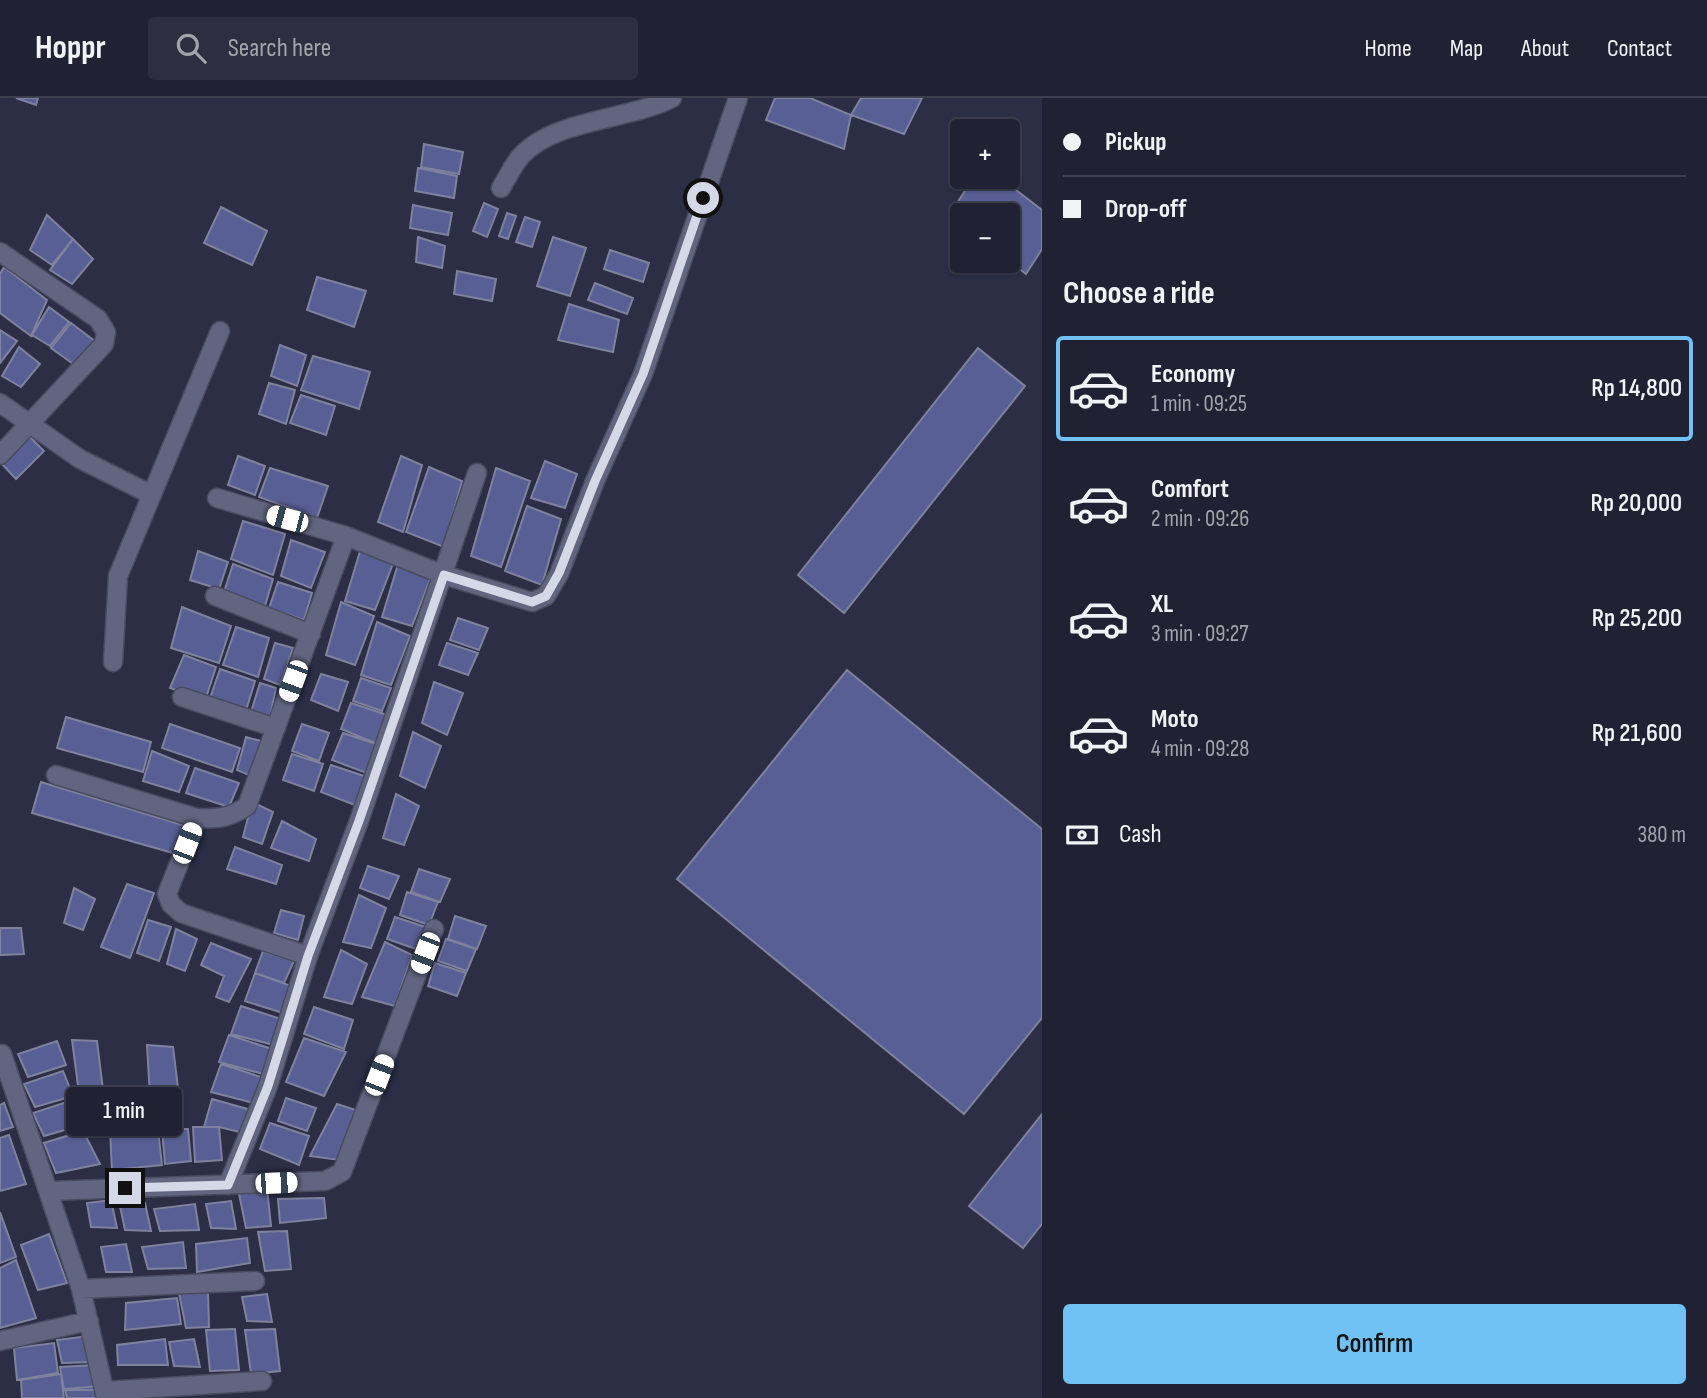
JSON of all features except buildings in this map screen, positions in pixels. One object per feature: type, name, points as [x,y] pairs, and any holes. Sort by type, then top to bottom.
[{"type":"street","points":[[501,188],[521,155],[551,137],[672,98]]},
{"type":"street","points":[[217,498],[346,536],[444,575],[532,602],[546,596],[559,573],[595,481],[643,374],[738,98]]},
{"type":"street","points":[[0,252],[98,319],[106,332],[104,344],[0,455]]},
{"type":"street","points":[[113,662],[118,576],[220,331]]},
{"type":"street","points":[[0,402],[27,424],[80,459],[152,495]]},
{"type":"street","points":[[228,1185],[268,1086],[308,956],[359,821],[477,472]]},
{"type":"street","points":[[56,775],[197,818],[219,819],[234,815],[247,806],[346,536]]},
{"type":"street","points":[[215,596],[311,634]]},
{"type":"street","points":[[182,697],[276,728]]},
{"type":"street","points":[[197,818],[167,894],[171,904],[181,913],[308,956]]},
{"type":"street","points":[[48,1191],[325,1181],[342,1172],[434,929]]},
{"type":"street","points":[[2,1055],[81,1289],[106,1394],[262,1381]]},
{"type":"street","points":[[81,1289],[255,1281]]},
{"type":"street","points":[[0,1341],[89,1321]]},
{"type":"route","points":[[125,1188],[228,1185],[268,1086],[308,956],[359,821],[444,575],[532,602],[546,596],[559,573],[595,481],[643,374],[703,198]]}]
